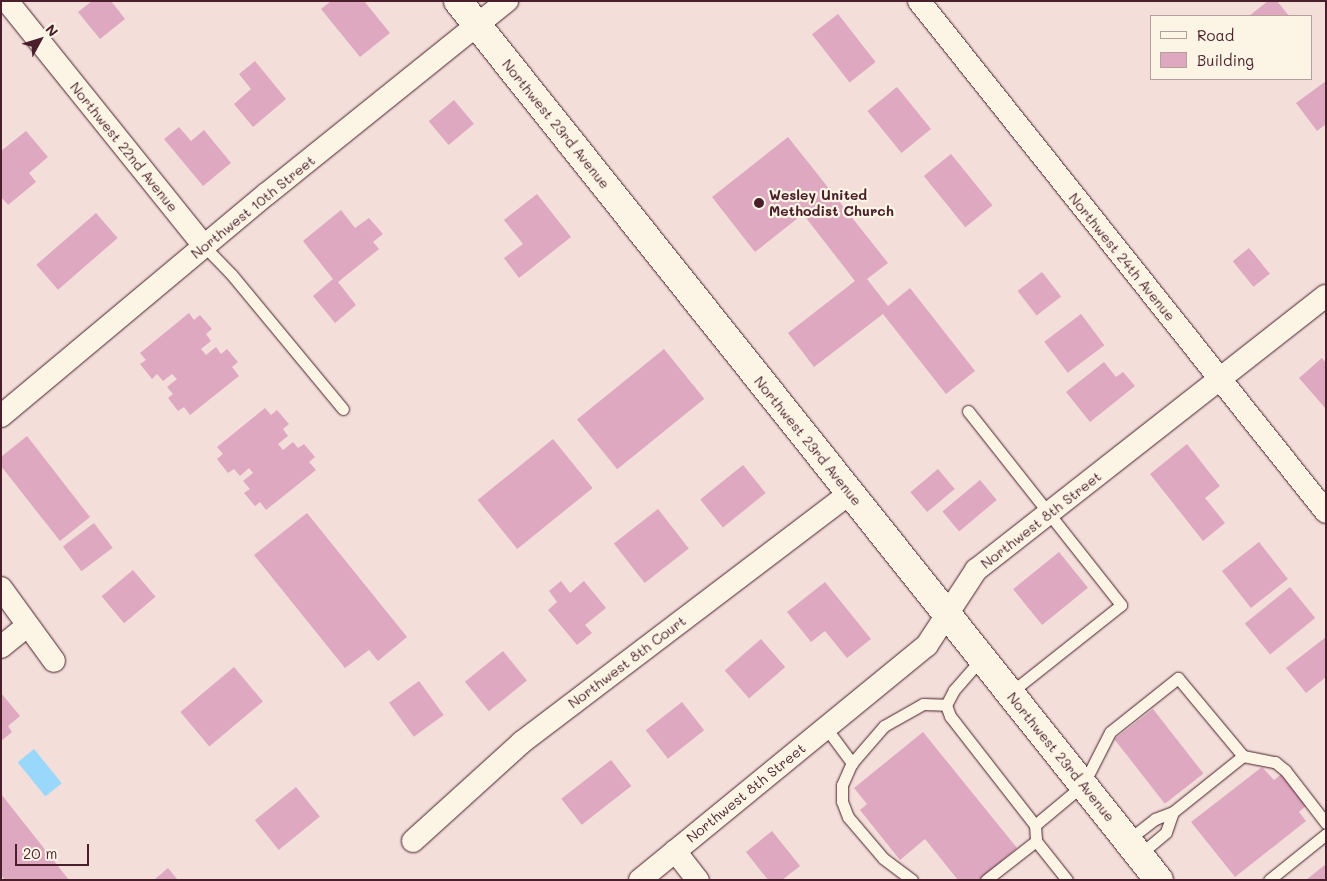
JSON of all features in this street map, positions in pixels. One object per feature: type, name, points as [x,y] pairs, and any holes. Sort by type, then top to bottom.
[{"type":"main road","name":"Northwest 23rd Avenue","points":[[458,1],[1159,880]]},
{"type":"street","name":"Northwest 22nd Avenue","points":[[7,1],[204,246]]},
{"type":"street","name":"Northwest 10th Street","points":[[1,416],[204,246],[476,24],[507,1]]},
{"type":"street","name":"Northwest 24th Avenue","points":[[919,1],[1326,512]]},
{"type":"street","name":"Northwest 8th Street","points":[[640,880],[927,645],[976,570],[1326,296]]},
{"type":"street","name":"Northwest 8th Court","points":[[413,841],[522,742],[850,493]]},
{"type":"street","points":[[2,591],[54,661]]},
{"type":"street","points":[[1,647],[28,626]]},
{"type":"street","points":[[675,851],[698,880]]},
{"type":"lane","points":[[204,246],[232,275],[343,409]]},
{"type":"lane","points":[[968,411],[1121,605],[1010,693]]},
{"type":"lane","points":[[982,658],[954,690],[946,705],[950,716],[1034,825],[1036,840],[1067,880]]},
{"type":"lane","points":[[1034,825],[1083,784],[1110,732],[1178,678],[1243,756],[1275,762],[1285,770],[1326,823]]},
{"type":"lane","points":[[912,880],[883,858],[848,817],[842,801],[842,785],[852,762],[884,726],[905,711],[924,704],[946,705]]},
{"type":"lane","points":[[826,728],[852,762]]},
{"type":"lane","points":[[1133,848],[1155,819],[1173,812],[1243,756]]},
{"type":"lane","points":[[1133,848],[1166,832],[1173,812]]},
{"type":"lane","points":[[1269,880],[1326,834]]},
{"type":"lane","points":[[986,880],[1036,840]]},
{"type":"water","points":[[34,749],[62,783],[45,796],[18,762]]},
{"type":"building","points":[[92,1],[111,1],[125,19],[100,39],[78,12]]},
{"type":"building","points":[[331,1],[364,1],[390,33],[360,57],[321,9]]},
{"type":"building","points":[[1268,1],[1277,1],[1288,15],[1250,15]]},
{"type":"building","points":[[838,14],[876,62],[850,82],[812,34]]},
{"type":"building","points":[[255,61],[286,99],[253,127],[234,104],[251,89],[239,74]]},
{"type":"building","points":[[1326,81],[1326,124],[1317,131],[1296,103]]},
{"type":"building","points":[[897,87],[931,129],[901,153],[867,111]]},
{"type":"building","points":[[454,100],[474,124],[449,145],[429,121]]},
{"type":"building","points":[[179,127],[191,141],[204,130],[231,163],[203,186],[164,139]]},
{"type":"building","points":[[26,131],[48,157],[29,173],[36,182],[8,205],[1,197],[1,151]]},
{"type":"building","points":[[788,137],[888,263],[867,279],[888,306],[910,288],[975,371],[946,394],[883,314],[814,367],[788,333],[855,281],[803,214],[755,252],[712,197]]},
{"type":"building","points":[[951,154],[993,205],[965,227],[924,176]]},
{"type":"building","points":[[537,194],[571,237],[519,278],[504,258],[523,244],[504,220]]},
{"type":"building","points":[[341,210],[355,228],[369,218],[383,234],[373,242],[379,249],[338,282],[356,305],[335,323],[313,296],[333,279],[303,241]]},
{"type":"building","points":[[96,213],[118,238],[58,290],[36,265]]},
{"type":"building","points":[[1249,248],[1270,274],[1253,287],[1233,261]]},
{"type":"building","points":[[1042,272],[1061,296],[1037,316],[1018,291]]},
{"type":"building","points":[[189,313],[194,320],[200,315],[212,329],[206,334],[211,341],[201,349],[206,355],[216,347],[221,354],[227,349],[238,362],[232,367],[239,376],[190,415],[184,407],[178,411],[168,398],[173,394],[167,387],[177,379],[172,374],[163,381],[157,374],[152,379],[140,364],[146,360],[140,353]]},
{"type":"building","points":[[1081,314],[1104,345],[1068,373],[1044,342]]},
{"type":"building","points":[[664,349],[704,399],[617,469],[577,419]]},
{"type":"building","points":[[1322,358],[1326,363],[1326,409],[1299,378]]},
{"type":"building","points":[[1104,362],[1116,377],[1123,372],[1135,386],[1090,422],[1066,392]]},
{"type":"building","points":[[265,408],[271,415],[277,410],[289,424],[283,429],[288,436],[278,444],[283,450],[293,442],[298,448],[304,444],[315,457],[309,462],[316,470],[266,510],[260,502],[255,506],[244,493],[250,489],[243,481],[253,473],[249,468],[240,476],[234,469],[228,473],[217,459],[223,454],[217,447]]},
{"type":"building","points":[[27,436],[90,517],[60,541],[1,466],[1,457]]},
{"type":"building","points":[[553,439],[593,488],[517,549],[478,500]]},
{"type":"building","points":[[1187,444],[1220,486],[1205,498],[1225,523],[1203,541],[1150,474]]},
{"type":"building","points":[[743,465],[766,493],[723,528],[700,500]]},
{"type":"building","points":[[938,469],[955,489],[927,512],[910,492]]},
{"type":"building","points":[[980,480],[997,500],[959,531],[942,511]]},
{"type":"building","points":[[658,509],[689,548],[645,583],[614,543]]},
{"type":"building","points":[[307,513],[407,637],[378,661],[369,650],[345,668],[254,555]]},
{"type":"building","points":[[94,523],[113,548],[82,571],[63,546]]},
{"type":"building","points":[[1259,542],[1288,579],[1251,608],[1222,571]]},
{"type":"building","points":[[1059,552],[1088,588],[1042,625],[1013,589]]},
{"type":"building","points":[[133,570],[155,597],[124,623],[102,596]]},
{"type":"building","points":[[561,581],[570,593],[584,581],[606,608],[585,625],[592,633],[577,645],[548,610],[557,602],[549,591]]},
{"type":"building","points":[[825,582],[871,639],[847,658],[825,631],[811,642],[787,612]]},
{"type":"building","points":[[1290,587],[1315,618],[1270,655],[1245,624]]},
{"type":"building","points":[[1326,637],[1326,677],[1306,693],[1286,668]]},
{"type":"building","points":[[761,639],[785,667],[749,698],[725,670]]},
{"type":"building","points":[[503,651],[527,681],[489,711],[465,682]]},
{"type":"building","points":[[234,667],[263,701],[209,746],[180,712]]},
{"type":"building","points":[[419,681],[444,715],[414,737],[389,703]]},
{"type":"building","points":[[1,693],[20,716],[8,726],[12,732],[1,741]]},
{"type":"building","points":[[682,702],[704,730],[668,759],[646,730]]},
{"type":"building","points":[[1153,709],[1203,774],[1165,804],[1114,739]]},
{"type":"building","points":[[923,732],[1017,848],[979,880],[958,880],[925,839],[900,860],[860,810],[867,804],[854,788]]},
{"type":"building","points":[[611,760],[631,786],[582,825],[561,799]]},
{"type":"building","points":[[1262,767],[1274,780],[1284,772],[1308,804],[1299,812],[1306,821],[1235,877],[1191,822]]},
{"type":"building","points":[[296,787],[320,817],[279,850],[255,820]]},
{"type":"building","points":[[1,794],[69,880],[5,880],[1,875]]},
{"type":"building","points":[[772,831],[800,866],[782,880],[768,880],[746,852]]},
{"type":"building","points":[[1326,864],[1326,880],[1306,880]]},
{"type":"building","points":[[168,868],[178,880],[154,880]]},
{"type":"place","name":"Wesley United Methodist Church","points":[[759,203]]}]
